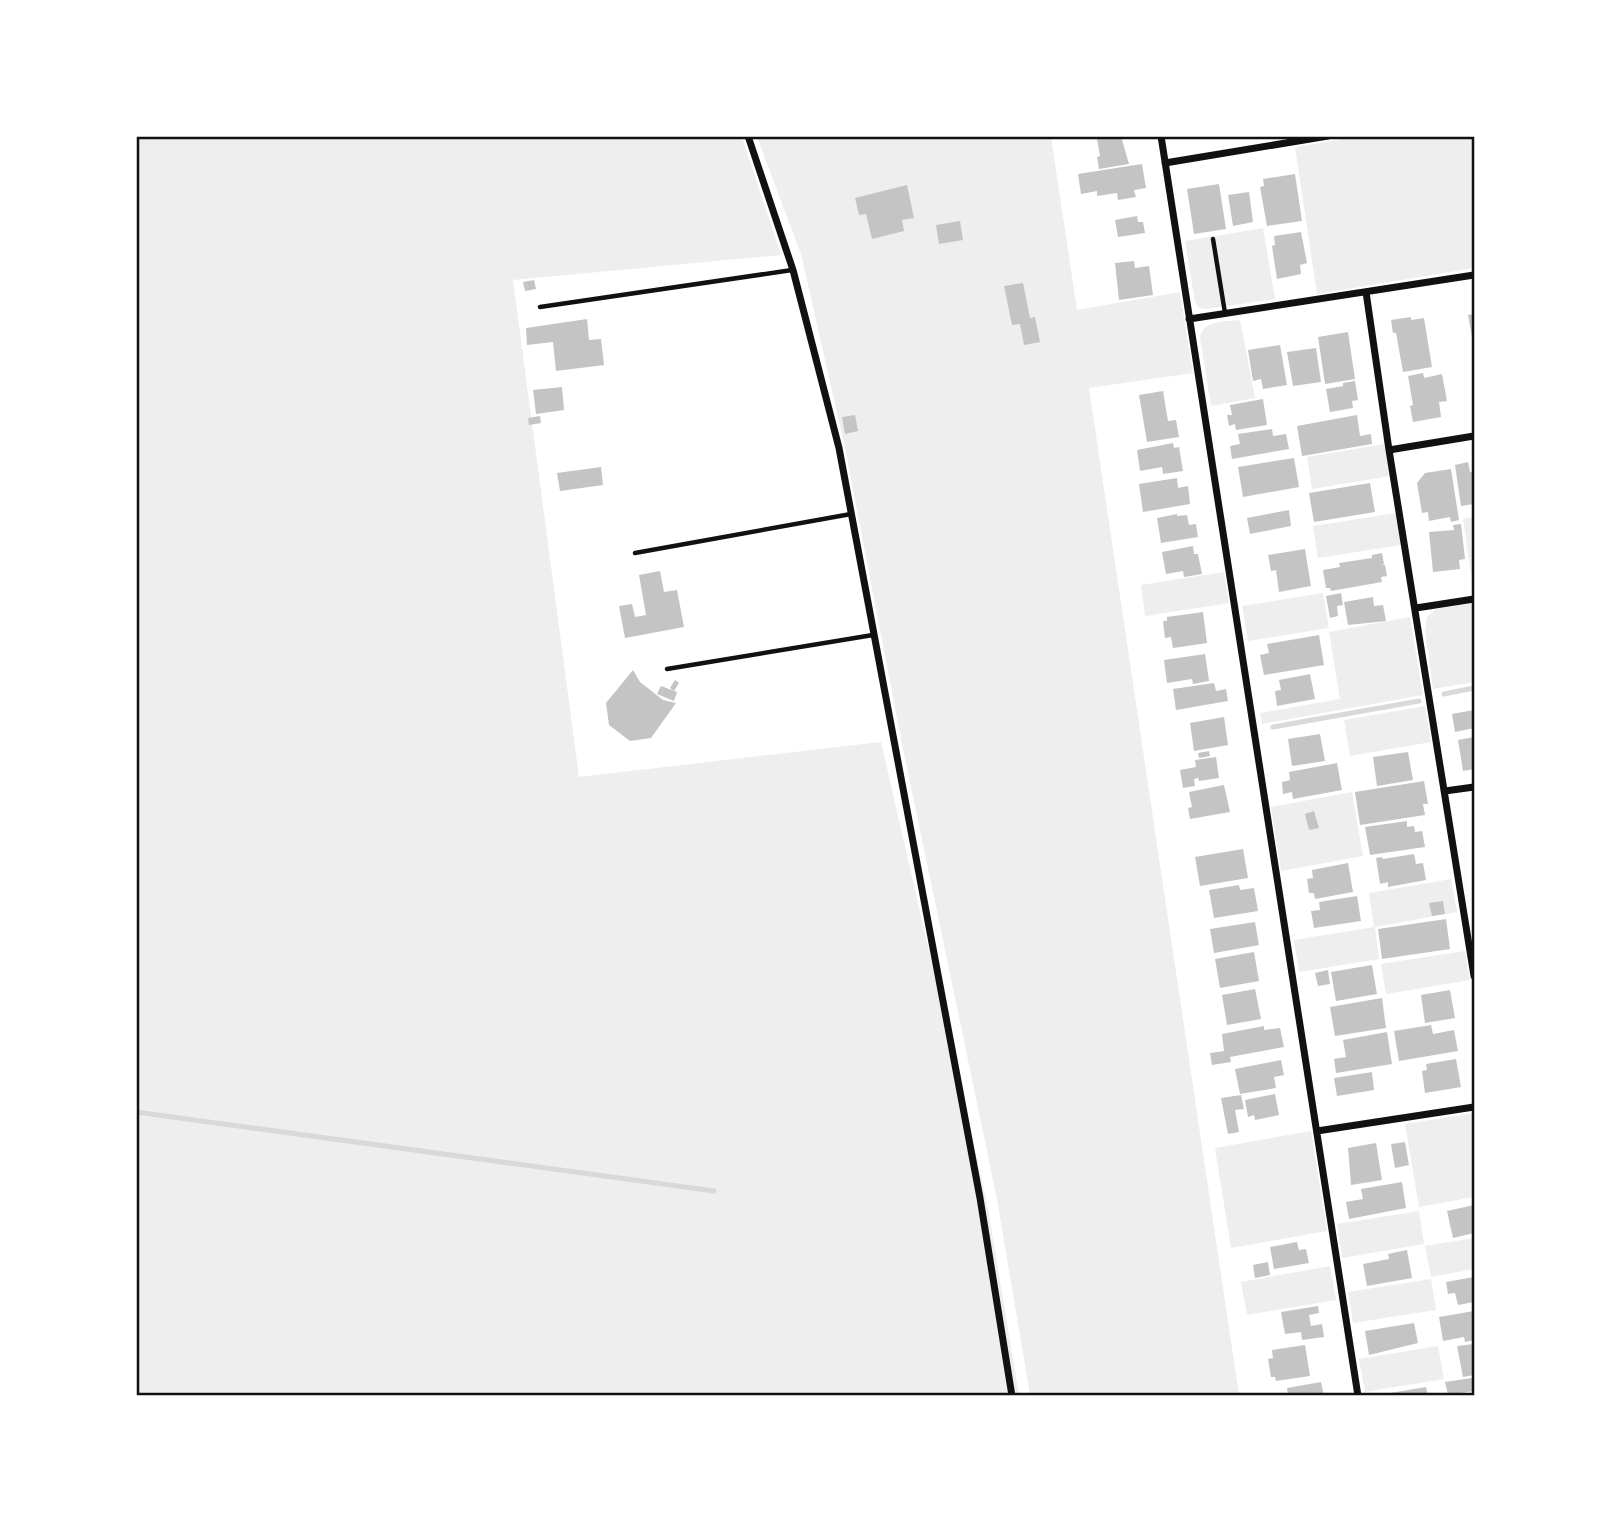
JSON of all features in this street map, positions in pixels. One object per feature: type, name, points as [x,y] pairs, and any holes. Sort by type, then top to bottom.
[{"type":"street","points":[[748,136],[793,270],[839,448],[853,514],[979,1198],[1012,1395]]},
{"type":"street","points":[[1161,136],[1357,1395]]},
{"type":"street","points":[[1165,163],[1328,136]]},
{"type":"street","points":[[1189,319],[1475,275]]},
{"type":"street","points":[[1366,292],[1389,450],[1475,976]]},
{"type":"street","points":[[1389,450],[1475,436]]},
{"type":"street","points":[[1416,608],[1475,599]]},
{"type":"street","points":[[1445,791],[1475,787]]},
{"type":"street","points":[[1317,1131],[1475,1107]]},
{"type":"lane","points":[[1213,239],[1225,314]]},
{"type":"lane","points":[[540,307],[793,270]]},
{"type":"lane","points":[[635,553],[853,514]]},
{"type":"lane","points":[[667,668],[876,635]]},
{"type":"shaded area","points":[[1362,136],[1474,137],[1474,268],[1317,294],[1295,147]]},
{"type":"shaded area","points":[[137,137],[742,137],[781,255],[513,280],[579,777],[881,742],[987,1203],[1019,1395],[137,1396]]},
{"type":"shaded area","points":[[757,137],[1051,137],[1077,310],[1180,292],[1193,373],[1089,388],[1239,1395],[1030,1395],[997,1199],[901,739],[845,448],[801,254]]},
{"type":"shaded area","points":[[1263,228],[1275,299],[1199,308],[1195,302],[1185,241]]},
{"type":"shaded area","points":[[1240,320],[1255,398],[1211,406],[1200,338],[1202,332],[1210,324]]},
{"type":"shaded area","points":[[1384,444],[1390,476],[1312,489],[1307,457]]},
{"type":"shaded area","points":[[1396,513],[1401,545],[1318,558],[1313,526]]},
{"type":"shaded area","points":[[1474,517],[1474,594],[1463,519]]},
{"type":"shaded area","points":[[1224,572],[1229,603],[1145,616],[1141,585]]},
{"type":"shaded area","points":[[1323,593],[1329,628],[1248,641],[1242,606]]},
{"type":"shaded area","points":[[1474,603],[1474,682],[1433,689],[1425,631],[1427,617],[1436,609]]},
{"type":"shaded area","points":[[1410,617],[1423,695],[1262,724],[1260,713],[1340,699],[1329,632]]},
{"type":"shaded area","points":[[1425,706],[1431,742],[1350,756],[1344,720]]},
{"type":"shaded area","points":[[1352,792],[1363,856],[1281,871],[1271,807]]},
{"type":"shaded area","points":[[1451,879],[1457,912],[1375,927],[1379,959],[1299,972],[1294,940],[1374,927],[1369,893]]},
{"type":"shaded area","points":[[1465,951],[1470,980],[1386,994],[1381,964]]},
{"type":"shaded area","points":[[1474,1113],[1474,1197],[1419,1207],[1405,1124]]},
{"type":"shaded area","points":[[1311,1131],[1327,1231],[1231,1248],[1215,1148]]},
{"type":"shaded area","points":[[1419,1211],[1424,1244],[1342,1258],[1337,1224]]},
{"type":"shaded area","points":[[1474,1238],[1474,1269],[1431,1277],[1425,1246]]},
{"type":"shaded area","points":[[1330,1266],[1336,1300],[1247,1315],[1241,1282]]},
{"type":"shaded area","points":[[1431,1279],[1436,1310],[1353,1323],[1348,1292]]},
{"type":"shaded area","points":[[1438,1346],[1444,1379],[1365,1392],[1359,1359]]},
{"type":"building","points":[[1121,136],[1129,164],[1099,169],[1097,139]]},
{"type":"building","points":[[1142,164],[1146,188],[1134,190],[1136,197],[1118,200],[1117,193],[1097,196],[1097,191],[1081,194],[1078,174]]},
{"type":"building","points":[[1295,174],[1302,221],[1267,226],[1260,187],[1264,186],[1263,179]]},
{"type":"building","points":[[1219,184],[1226,229],[1194,234],[1187,189]]},
{"type":"building","points":[[907,185],[914,218],[902,220],[904,231],[872,239],[866,214],[859,215],[855,198]]},
{"type":"building","points":[[1249,192],[1253,222],[1233,226],[1228,195]]},
{"type":"building","points":[[1137,216],[1138,222],[1143,222],[1145,233],[1118,237],[1115,220]]},
{"type":"building","points":[[960,221],[963,240],[939,244],[936,225]]},
{"type":"building","points":[[1301,232],[1307,263],[1300,265],[1301,274],[1277,279],[1272,246],[1275,245],[1274,236]]},
{"type":"building","points":[[1134,261],[1135,268],[1149,266],[1153,295],[1119,300],[1115,263]]},
{"type":"building","points":[[534,280],[536,289],[525,291],[523,282]]},
{"type":"building","points":[[1023,283],[1030,318],[1035,317],[1040,342],[1024,345],[1020,324],[1012,325],[1004,286]]},
{"type":"building","points":[[1474,314],[1474,336],[1472,337],[1468,315]]},
{"type":"building","points":[[1411,317],[1411,320],[1424,318],[1432,367],[1403,372],[1391,320]]},
{"type":"building","points":[[587,319],[589,340],[601,339],[604,365],[556,371],[553,342],[527,345],[526,328]]},
{"type":"building","points":[[1348,332],[1355,379],[1325,384],[1318,337]]},
{"type":"building","points":[[1280,345],[1287,385],[1263,389],[1261,379],[1253,381],[1248,350]]},
{"type":"building","points":[[1316,348],[1321,382],[1293,386],[1287,352]]},
{"type":"building","points":[[1423,373],[1424,378],[1442,374],[1447,401],[1439,402],[1441,417],[1413,422],[1408,376]]},
{"type":"building","points":[[1355,381],[1358,400],[1352,401],[1353,408],[1330,412],[1326,389]]},
{"type":"building","points":[[562,387],[564,410],[536,414],[533,390]]},
{"type":"building","points":[[1163,391],[1168,421],[1176,420],[1179,437],[1147,442],[1139,395]]},
{"type":"building","points":[[1263,399],[1267,425],[1236,430],[1235,424],[1229,426],[1227,415],[1232,415],[1230,405]]},
{"type":"building","points":[[855,415],[858,431],[845,434],[842,417]]},
{"type":"building","points":[[1357,415],[1360,436],[1371,434],[1372,444],[1302,456],[1297,426]]},
{"type":"building","points":[[540,416],[541,423],[529,425],[528,418]]},
{"type":"building","points":[[1272,429],[1273,436],[1286,434],[1289,449],[1232,459],[1230,446],[1240,444],[1238,434]]},
{"type":"building","points":[[1173,443],[1174,448],[1179,447],[1183,471],[1163,474],[1162,467],[1140,471],[1137,450]]},
{"type":"building","points":[[1294,458],[1299,487],[1243,497],[1238,467]]},
{"type":"building","points":[[1468,462],[1470,472],[1474,472],[1474,504],[1461,506],[1455,465]]},
{"type":"building","points":[[601,467],[603,485],[560,491],[557,473]]},
{"type":"building","points":[[1451,469],[1459,520],[1451,522],[1450,517],[1429,521],[1428,512],[1422,513],[1417,483],[1425,473]]},
{"type":"building","points":[[1177,478],[1178,488],[1188,486],[1190,504],[1143,512],[1139,484]]},
{"type":"building","points":[[1370,483],[1375,512],[1314,522],[1309,493]]},
{"type":"building","points":[[1289,510],[1291,526],[1250,534],[1247,518]]},
{"type":"building","points":[[1187,515],[1189,525],[1196,524],[1198,537],[1161,543],[1157,518]]},
{"type":"building","points":[[1461,524],[1465,559],[1459,560],[1460,569],[1433,572],[1429,532],[1454,530],[1453,525]]},
{"type":"building","points":[[1193,546],[1194,554],[1198,554],[1202,574],[1184,577],[1183,571],[1166,574],[1162,552]]},
{"type":"building","points":[[1305,549],[1311,586],[1279,592],[1276,570],[1271,571],[1268,555]]},
{"type":"building","points":[[1382,553],[1384,564],[1381,564],[1385,565],[1387,576],[1381,577],[1382,582],[1331,591],[1326,588],[1323,570],[1340,567],[1339,563],[1372,558],[1372,555]]},
{"type":"building","points":[[660,571],[664,592],[677,590],[684,627],[625,638],[619,606],[632,604],[635,617],[646,615],[639,575]]},
{"type":"building","points":[[1341,593],[1343,605],[1337,606],[1338,616],[1330,618],[1326,596]]},
{"type":"building","points":[[1373,597],[1374,606],[1383,605],[1386,621],[1348,625],[1344,602]]},
{"type":"building","points":[[1203,612],[1207,643],[1173,648],[1171,637],[1165,638],[1163,621],[1167,621],[1167,617]]},
{"type":"building","points":[[1319,635],[1324,665],[1264,675],[1260,655],[1269,653],[1267,644]]},
{"type":"building","points":[[1205,654],[1209,681],[1193,684],[1192,679],[1167,683],[1164,660]]},
{"type":"building","points":[[633,670],[640,682],[663,700],[676,703],[651,738],[630,741],[609,725],[606,703]]},
{"type":"building","points":[[1310,674],[1315,699],[1277,706],[1275,691],[1281,690],[1279,680]]},
{"type":"building","points":[[675,680],[679,683],[674,691],[670,688]]},
{"type":"building","points":[[1214,683],[1216,691],[1226,689],[1228,701],[1176,710],[1173,689]]},
{"type":"building","points":[[661,686],[677,692],[674,701],[657,694]]},
{"type":"building","points":[[1474,710],[1474,728],[1455,732],[1452,714]]},
{"type":"building","points":[[1224,717],[1228,745],[1194,751],[1190,723]]},
{"type":"building","points":[[1320,734],[1325,761],[1292,766],[1288,739]]},
{"type":"building","points":[[1474,737],[1474,769],[1463,771],[1458,740]]},
{"type":"building","points":[[1209,751],[1210,756],[1199,758],[1198,753]]},
{"type":"building","points":[[1408,752],[1413,780],[1377,786],[1373,757]]},
{"type":"building","points":[[1216,757],[1219,778],[1199,781],[1198,778],[1194,779],[1195,786],[1183,788],[1180,770],[1196,767],[1195,760]]},
{"type":"building","points":[[1337,763],[1342,790],[1293,799],[1292,792],[1283,794],[1282,782],[1290,780],[1289,772]]},
{"type":"building","points":[[1424,781],[1428,804],[1423,804],[1425,815],[1360,825],[1355,792]]},
{"type":"building","points":[[1224,785],[1230,812],[1190,819],[1188,808],[1192,807],[1189,792]]},
{"type":"building","points":[[1314,811],[1319,828],[1309,830],[1305,814]]},
{"type":"building","points":[[1407,821],[1407,827],[1414,826],[1415,832],[1422,831],[1425,847],[1370,855],[1365,827]]},
{"type":"building","points":[[1243,849],[1248,878],[1200,886],[1195,857]]},
{"type":"building","points":[[1414,854],[1416,864],[1423,863],[1426,880],[1388,887],[1388,882],[1380,884],[1376,858]]},
{"type":"building","points":[[1348,863],[1353,892],[1315,899],[1314,893],[1309,893],[1307,879],[1313,878],[1312,870]]},
{"type":"building","points":[[1239,885],[1240,890],[1254,888],[1258,911],[1214,918],[1209,890]]},
{"type":"building","points":[[1357,896],[1361,921],[1314,928],[1311,911],[1320,910],[1319,902]]},
{"type":"building","points":[[1443,901],[1445,914],[1432,916],[1429,903]]},
{"type":"building","points":[[1446,919],[1450,949],[1382,959],[1378,929]]},
{"type":"building","points":[[1255,922],[1259,945],[1214,953],[1210,929]]},
{"type":"building","points":[[1254,952],[1259,981],[1220,988],[1215,959]]},
{"type":"building","points":[[1372,965],[1377,994],[1336,1001],[1331,972]]},
{"type":"building","points":[[1328,970],[1330,984],[1318,986],[1315,973]]},
{"type":"building","points":[[1255,989],[1261,1019],[1227,1025],[1222,995]]},
{"type":"building","points":[[1450,990],[1455,1018],[1425,1023],[1421,995]]},
{"type":"building","points":[[1382,998],[1386,1028],[1335,1036],[1330,1007]]},
{"type":"building","points":[[1431,1025],[1433,1034],[1454,1030],[1458,1051],[1399,1061],[1394,1031]]},
{"type":"building","points":[[1264,1026],[1264,1030],[1280,1028],[1284,1047],[1230,1057],[1231,1062],[1212,1065],[1210,1053],[1224,1051],[1222,1034]]},
{"type":"building","points":[[1387,1032],[1392,1064],[1336,1073],[1334,1059],[1346,1057],[1343,1040]]},
{"type":"building","points":[[1456,1059],[1461,1087],[1425,1093],[1422,1071],[1427,1070],[1426,1064]]},
{"type":"building","points":[[1281,1060],[1284,1075],[1274,1077],[1276,1088],[1240,1094],[1235,1069]]},
{"type":"building","points":[[1372,1072],[1374,1090],[1337,1096],[1334,1078]]},
{"type":"building","points":[[1275,1094],[1279,1115],[1255,1120],[1254,1115],[1248,1117],[1245,1100]]},
{"type":"building","points":[[1241,1095],[1244,1109],[1235,1110],[1239,1132],[1228,1134],[1221,1098]]},
{"type":"building","points":[[1405,1142],[1409,1165],[1395,1168],[1391,1144]]},
{"type":"building","points":[[1376,1143],[1382,1180],[1351,1185],[1348,1148]]},
{"type":"building","points":[[1402,1182],[1406,1208],[1349,1219],[1346,1202],[1363,1199],[1361,1189]]},
{"type":"building","points":[[1474,1205],[1474,1233],[1453,1238],[1447,1211]]},
{"type":"building","points":[[1297,1242],[1299,1250],[1306,1249],[1309,1263],[1274,1269],[1270,1247]]},
{"type":"building","points":[[1407,1250],[1412,1278],[1367,1286],[1363,1264],[1389,1259],[1388,1254]]},
{"type":"building","points":[[1268,1262],[1270,1275],[1255,1278],[1253,1265]]},
{"type":"building","points":[[1474,1277],[1474,1302],[1458,1305],[1455,1293],[1448,1294],[1446,1282]]},
{"type":"building","points":[[1318,1306],[1319,1313],[1309,1315],[1311,1326],[1322,1324],[1324,1337],[1302,1340],[1301,1332],[1285,1334],[1281,1312]]},
{"type":"building","points":[[1474,1311],[1474,1340],[1465,1342],[1464,1337],[1443,1341],[1439,1317]]},
{"type":"building","points":[[1414,1323],[1418,1343],[1369,1355],[1365,1331]]},
{"type":"building","points":[[1474,1344],[1474,1375],[1463,1377],[1457,1346]]},
{"type":"building","points":[[1305,1345],[1310,1376],[1276,1381],[1275,1377],[1271,1377],[1268,1359],[1273,1358],[1272,1350]]},
{"type":"building","points":[[1472,1378],[1474,1391],[1448,1395],[1445,1382]]},
{"type":"building","points":[[1321,1382],[1324,1396],[1288,1396],[1287,1388]]},
{"type":"building","points":[[1426,1387],[1428,1396],[1384,1396],[1384,1394]]},
{"type":"waterway","points":[[1444,694],[1474,688]]},
{"type":"waterway","points":[[1273,727],[1419,701]]},
{"type":"waterway","points":[[136,1112],[714,1191]]}]
